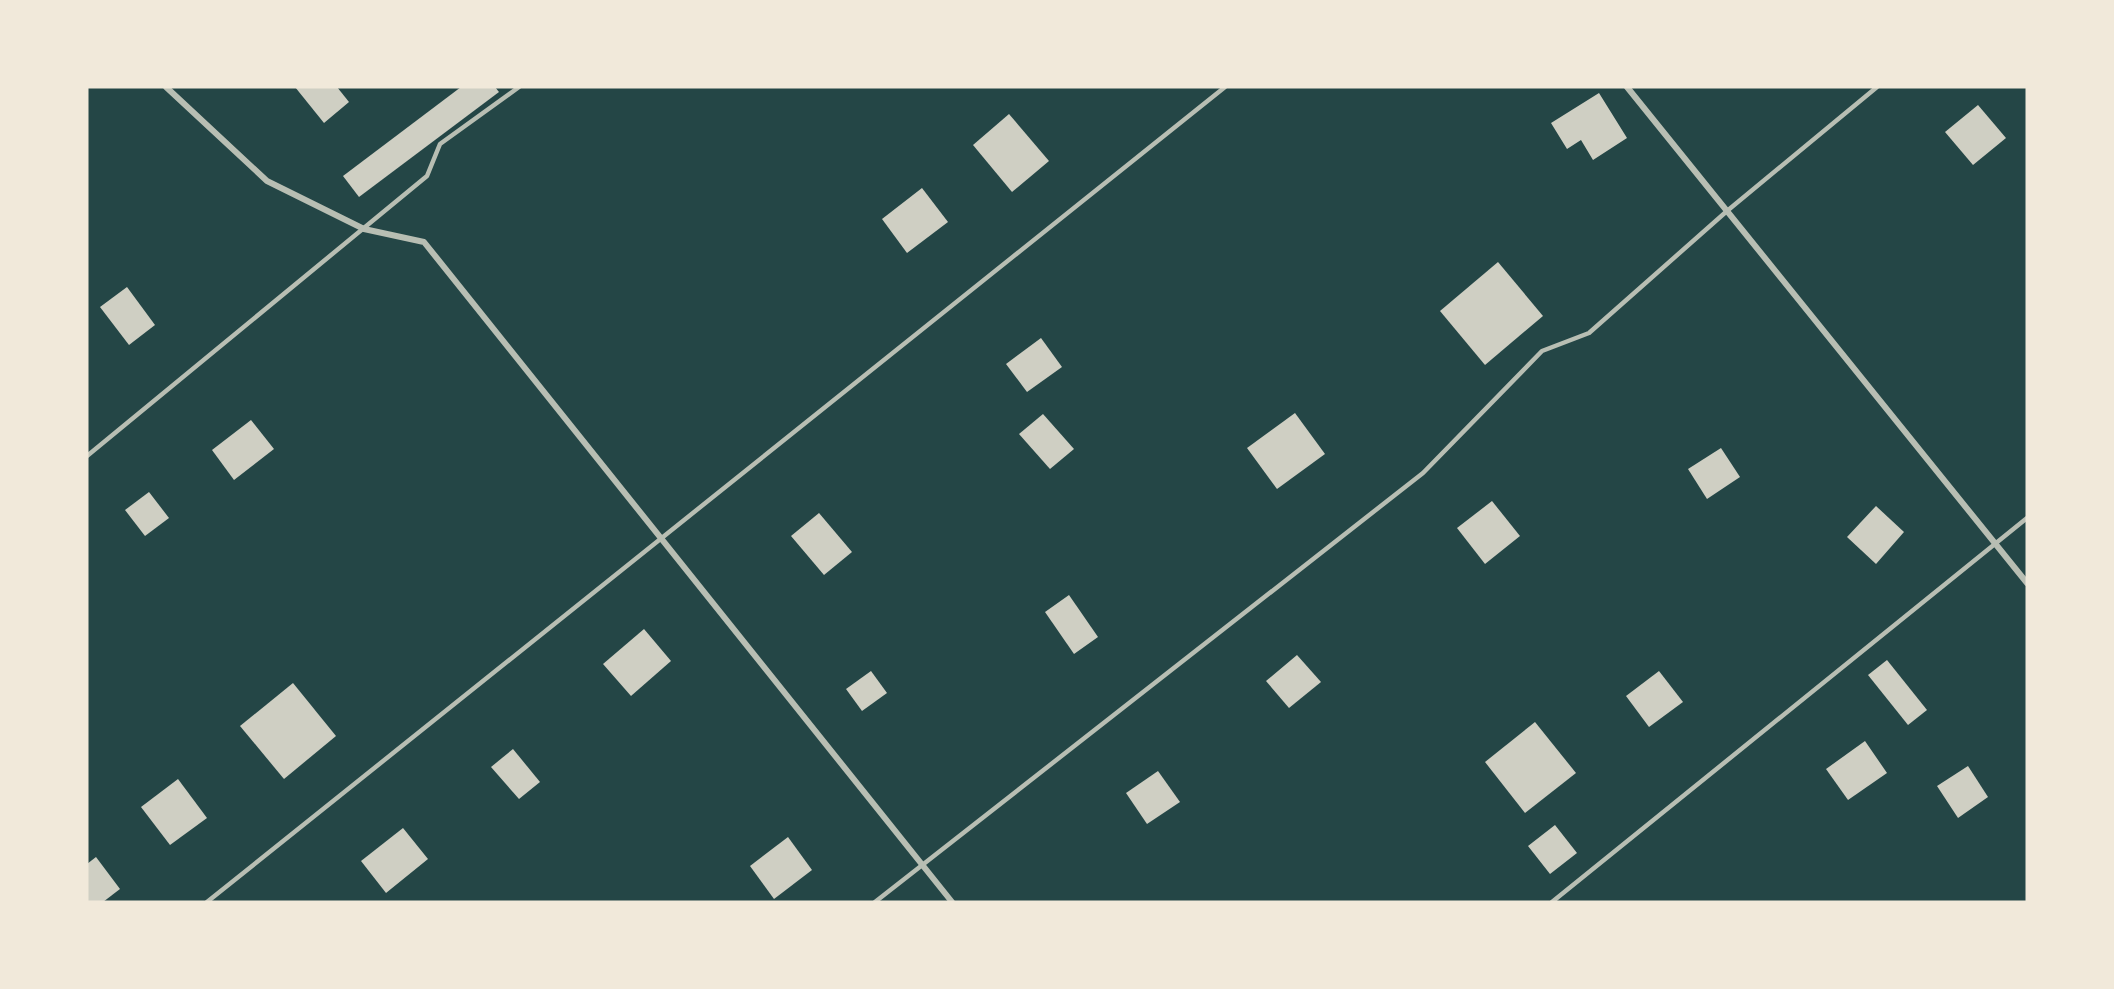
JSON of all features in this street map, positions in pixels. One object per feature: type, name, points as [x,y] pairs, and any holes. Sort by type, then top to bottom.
[{"type":"street","points":[[166,87],[267,181],[364,229],[424,242],[952,902]]},
{"type":"street","points":[[1627,87],[2027,583]]},
{"type":"lane","points":[[87,456],[427,176],[440,144],[519,87]]},
{"type":"lane","points":[[207,902],[1225,87]]},
{"type":"lane","points":[[875,902],[1423,473],[1542,351],[1589,333],[1727,212],[1877,87]]},
{"type":"lane","points":[[1552,902],[2027,518]]},
{"type":"shaded area","points":[[87,87],[2027,87],[2027,902],[87,902]]},
{"type":"building","points":[[295,87],[337,87],[349,102],[324,123]]},
{"type":"building","points":[[461,87],[495,87],[499,92],[359,197],[343,176]]},
{"type":"building","points":[[1599,93],[1627,138],[1593,160],[1581,140],[1567,149],[1551,123]]},
{"type":"building","points":[[1978,105],[2006,138],[1973,165],[1945,132]]},
{"type":"building","points":[[1009,114],[1049,161],[1012,192],[973,145]]},
{"type":"building","points":[[922,188],[948,222],[907,253],[882,219]]},
{"type":"building","points":[[1498,262],[1543,316],[1485,365],[1440,311]]},
{"type":"building","points":[[127,287],[155,325],[129,345],[100,307]]},
{"type":"building","points":[[1041,338],[1062,367],[1027,392],[1006,364]]},
{"type":"building","points":[[1295,413],[1325,454],[1277,489],[1247,448]]},
{"type":"building","points":[[1043,414],[1074,449],[1050,469],[1019,434]]},
{"type":"building","points":[[251,420],[274,449],[234,480],[212,450]]},
{"type":"building","points":[[1721,448],[1740,477],[1707,499],[1688,469]]},
{"type":"building","points":[[149,492],[169,518],[145,536],[125,510]]},
{"type":"building","points":[[1492,501],[1520,536],[1485,564],[1457,528]]},
{"type":"building","points":[[1876,506],[1904,532],[1876,564],[1847,537]]},
{"type":"building","points":[[819,513],[852,552],[824,575],[791,536]]},
{"type":"building","points":[[1069,595],[1098,637],[1074,654],[1045,612]]},
{"type":"building","points":[[644,629],[671,661],[631,696],[603,664]]},
{"type":"building","points":[[1297,655],[1321,682],[1289,708],[1266,681]]},
{"type":"building","points":[[1887,660],[1927,710],[1908,725],[1868,675]]},
{"type":"building","points":[[871,671],[887,693],[862,711],[846,689]]},
{"type":"building","points":[[1659,671],[1683,702],[1649,727],[1626,696]]},
{"type":"building","points":[[293,683],[336,736],[284,779],[240,726]]},
{"type":"building","points":[[1535,722],[1576,773],[1525,813],[1485,762]]},
{"type":"building","points":[[1865,741],[1887,773],[1848,800],[1826,769]]},
{"type":"building","points":[[513,749],[540,782],[519,799],[491,767]]},
{"type":"building","points":[[1968,766],[1988,797],[1958,818],[1937,786]]},
{"type":"building","points":[[1158,771],[1180,802],[1147,824],[1126,793]]},
{"type":"building","points":[[178,779],[207,818],[170,845],[141,807]]},
{"type":"building","points":[[1555,825],[1577,853],[1550,874],[1528,846]]},
{"type":"building","points":[[403,828],[428,859],[386,893],[361,861]]},
{"type":"building","points":[[788,837],[812,870],[774,899],[750,866]]},
{"type":"building","points":[[96,857],[120,889],[103,902],[87,902],[87,864]]}]
